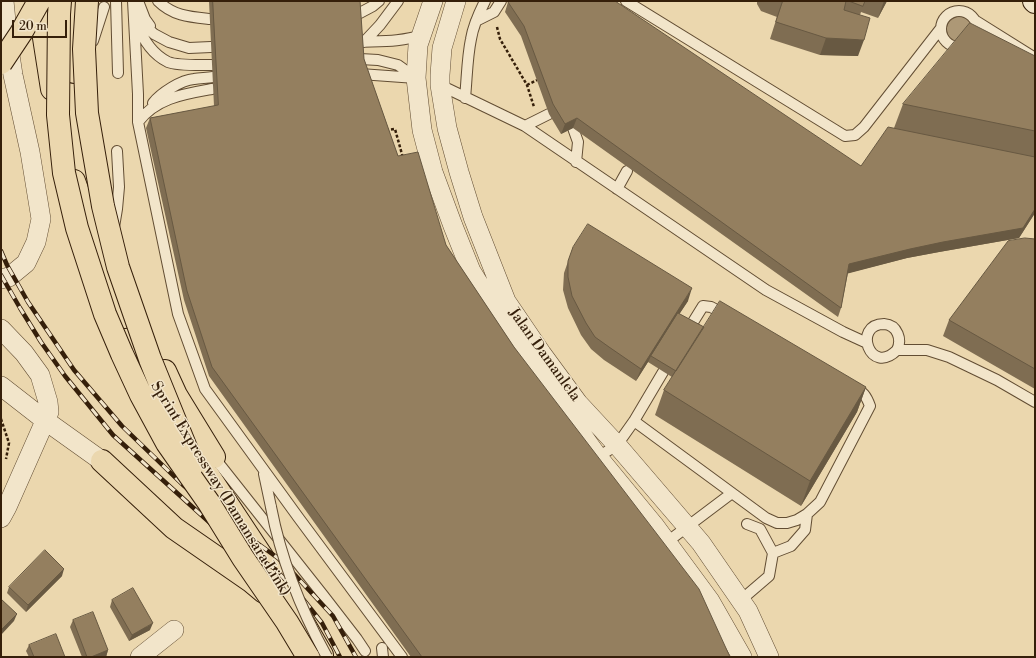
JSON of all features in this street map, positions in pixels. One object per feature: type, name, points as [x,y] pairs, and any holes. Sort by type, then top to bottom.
[{"type":"highway","points":[[1,63],[22,33],[41,1]]},
{"type":"highway","name":"Sprint Expressway (Damansara Link)","points":[[41,1],[42,26],[51,81],[71,172],[133,338],[169,413],[304,624],[323,657]]},
{"type":"highway","name":"Sprint Expressway (Damansara Link)","points":[[60,1],[58,115],[64,173],[77,228],[105,314],[141,395],[167,443],[209,503],[243,558],[287,622],[308,657]]},
{"type":"highway","points":[[72,1],[74,70],[79,120],[84,145],[90,169],[113,231],[146,332],[176,395],[335,657]]},
{"type":"highway","points":[[95,3],[84,49],[87,113],[103,206],[118,267],[150,359],[209,503]]},
{"type":"highway","points":[[95,3],[93,66],[96,106],[113,231]]},
{"type":"highway","points":[[102,461],[174,528],[252,582],[304,624]]},
{"type":"street","points":[[1,279],[9,277],[26,263],[36,242],[41,219],[31,158],[13,75],[4,1]]},
{"type":"street","name":"Jalan Damanlela","points":[[433,1],[418,45],[416,78],[422,130],[433,172],[471,270],[490,302],[535,369],[598,457],[667,542],[710,601],[742,657]]},
{"type":"street","name":"Jalan Damanlela","points":[[456,1],[442,48],[440,86],[447,128],[459,172],[473,217],[506,301],[578,403],[617,445],[701,543],[748,611],[769,657]]},
{"type":"street","points":[[416,78],[440,86]]},
{"type":"street","points":[[1,329],[24,352],[40,375],[48,402],[49,412],[7,508],[1,518]]},
{"type":"street","points":[[1,386],[46,421],[102,461]]},
{"type":"street","points":[[140,657],[174,630]]},
{"type":"lane","points":[[116,1],[118,73]]},
{"type":"lane","points":[[128,1],[141,34],[153,52],[169,62],[192,65],[213,65]]},
{"type":"lane","points":[[134,1],[138,122],[178,314],[205,389],[306,529],[402,657]]},
{"type":"lane","points":[[138,1],[145,19],[160,38]]},
{"type":"lane","points":[[158,1],[165,8],[187,17],[210,19]]},
{"type":"lane","points":[[356,15],[379,1]]},
{"type":"lane","points":[[398,1],[380,25],[361,42],[404,40],[422,35]]},
{"type":"lane","points":[[466,98],[471,39],[476,20],[485,1]]},
{"type":"lane","points":[[476,20],[494,12],[501,1]]},
{"type":"lane","points":[[626,1],[845,136],[856,135],[864,127],[941,28]]},
{"type":"lane","points":[[958,6],[973,16],[978,26],[978,33],[972,43],[960,48],[954,47],[944,40],[941,28],[942,22],[945,18],[954,12],[958,6]]},
{"type":"lane","points":[[134,14],[154,34],[169,42],[189,48],[211,47]]},
{"type":"lane","points":[[976,21],[1035,58]]},
{"type":"lane","points":[[360,59],[378,60],[398,65],[416,78]]},
{"type":"lane","points":[[360,74],[416,78]]},
{"type":"lane","points":[[138,122],[157,98],[173,87],[192,79],[213,77]]},
{"type":"lane","points":[[440,86],[525,126],[766,290],[843,332],[867,343]]},
{"type":"lane","points":[[145,113],[156,105],[171,98],[191,92],[212,89]]},
{"type":"lane","points":[[525,126],[549,114]]},
{"type":"lane","points":[[573,128],[578,142],[576,162]]},
{"type":"lane","points":[[113,231],[119,187],[117,151]]},
{"type":"lane","points":[[617,189],[627,171]]},
{"type":"lane","points":[[690,327],[704,306],[711,307],[732,318]]},
{"type":"lane","points":[[883,324],[896,330],[900,339],[900,345],[897,350],[888,357],[882,358],[872,353],[868,348],[867,343],[869,332],[873,328],[883,324]]},
{"type":"lane","points":[[897,350],[928,350],[949,357],[997,380],[1035,402]]},
{"type":"lane","points":[[598,457],[617,445],[634,421],[663,372]]},
{"type":"lane","points":[[634,421],[766,518],[777,523],[787,523],[797,520],[807,514],[820,502],[870,406],[867,398],[862,392],[848,384]]},
{"type":"lane","points":[[213,456],[357,638],[365,651]]},
{"type":"lane","points":[[263,470],[282,553],[300,601],[328,657]]},
{"type":"lane","points":[[667,542],[732,493]]},
{"type":"lane","points":[[773,553],[791,546],[805,530],[807,514]]},
{"type":"lane","points":[[741,600],[769,576],[773,553],[760,529],[747,524]]},
{"type":"path","points":[[494,12],[500,39],[527,85],[535,111],[525,126]]},
{"type":"path","points":[[527,85],[537,80]]},
{"type":"path","points":[[382,131],[395,129],[405,164]]},
{"type":"path","points":[[1,419],[9,442],[6,463]]},
{"type":"shaded area","points":[[959,16],[968,17],[974,25],[955,43],[948,36],[946,28],[950,21]]},
{"type":"building","points":[[213,1],[360,1],[364,59],[398,156],[418,152],[446,245],[514,347],[699,589],[730,657],[422,657],[212,367],[187,291],[150,118],[218,105]]},
{"type":"building","points":[[615,1],[861,166],[888,127],[1035,157],[1035,209],[1023,228],[943,242],[849,264],[841,308],[577,118],[565,124],[553,104],[524,26],[508,2]]},
{"type":"building","points":[[783,1],[846,1],[844,10],[870,18],[864,40],[826,38],[776,22]]},
{"type":"building","points":[[849,1],[865,1],[863,6]]},
{"type":"building","points":[[970,23],[1035,56],[1035,131],[903,104]]},
{"type":"building","points":[[588,224],[692,288],[641,369],[595,337],[572,296],[568,277],[568,261],[573,247]]},
{"type":"building","points":[[1025,238],[1035,239],[1035,369],[949,320],[1008,241]]},
{"type":"building","points":[[720,301],[866,387],[810,481],[664,390]]},
{"type":"building","points":[[678,313],[704,327],[676,371],[651,356]]},
{"type":"building","points":[[45,550],[64,569],[28,605],[9,587]]},
{"type":"building","points":[[133,588],[153,623],[132,635],[112,600]]},
{"type":"building","points":[[1,599],[17,614],[1,630]]},
{"type":"building","points":[[93,612],[108,650],[91,657],[87,657],[73,620]]},
{"type":"building","points":[[56,634],[65,657],[34,657],[29,645]]},
{"type":"railway","points":[[1,251],[7,265],[28,302],[74,370],[122,426],[183,485],[225,520],[282,561],[333,616],[356,657]]},
{"type":"railway","points":[[1,275],[41,342],[65,376],[113,435],[219,531],[275,569],[299,594],[322,623],[340,657]]}]
